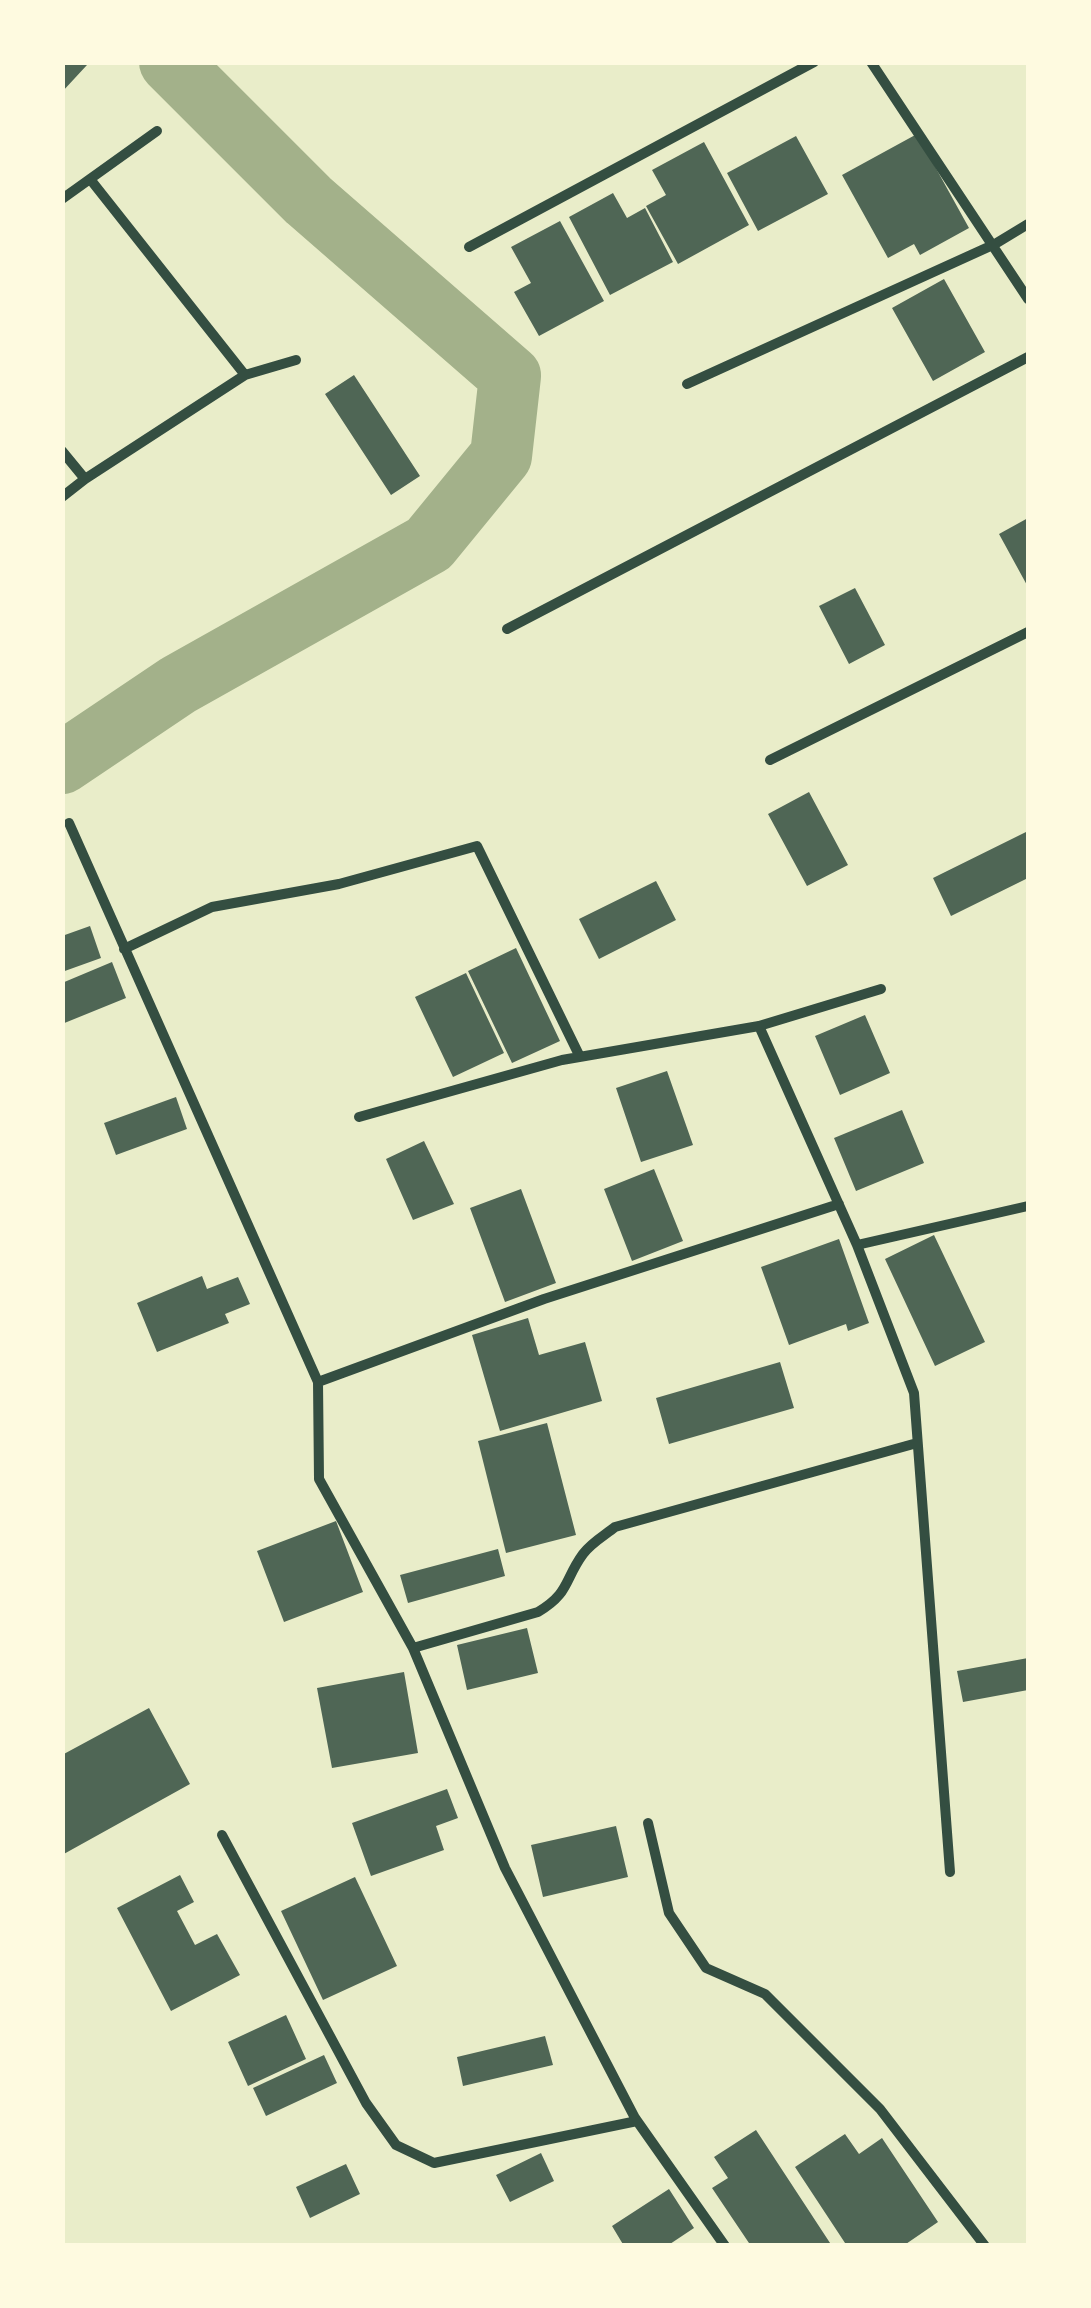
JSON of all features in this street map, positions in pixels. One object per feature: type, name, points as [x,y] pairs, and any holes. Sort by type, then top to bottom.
[{"type":"street","points":[[469,247],[814,62]]},
{"type":"street","points":[[870,62],[995,244],[1028,299]]},
{"type":"street","points":[[62,198],[156,130]]},
{"type":"street","points":[[90,179],[244,375]]},
{"type":"street","points":[[687,384],[995,244],[1028,224]]},
{"type":"street","points":[[507,629],[1028,357]]},
{"type":"street","points":[[62,497],[244,375],[296,360]]},
{"type":"street","points":[[62,451],[84,479]]},
{"type":"street","points":[[770,760],[1028,632]]},
{"type":"street","points":[[69,823],[318,1382],[319,1479],[414,1648],[505,1868],[637,2120],[724,2246]]},
{"type":"street","points":[[124,948],[212,907],[339,884],[477,846],[580,1057]]},
{"type":"street","points":[[359,1117],[580,1057],[760,1026],[881,988]]},
{"type":"street","points":[[760,1026],[857,1245],[914,1393],[950,1872]]},
{"type":"street","points":[[318,1382],[544,1299],[838,1204]]},
{"type":"street","points":[[857,1245],[1028,1206]]},
{"type":"street","points":[[414,1648],[538,1612],[554,1603],[568,1585],[581,1556],[616,1527],[918,1443]]},
{"type":"street","points":[[648,1823],[669,1912],[706,1968],[765,1994],[880,2109],[985,2246]]},
{"type":"street","points":[[222,1835],[366,2103],[396,2145],[434,2163],[637,2120]]},
{"type":"building","points":[[62,62],[87,65],[62,92]]},
{"type":"building","points":[[917,134],[969,228],[920,255],[914,244],[888,258],[842,175]]},
{"type":"building","points":[[796,136],[828,194],[758,231],[727,173]]},
{"type":"building","points":[[704,142],[749,225],[678,264],[646,206],[666,195],[652,170]]},
{"type":"building","points":[[613,193],[627,218],[645,208],[673,262],[610,295],[569,217]]},
{"type":"building","points":[[560,221],[604,301],[539,336],[514,292],[531,283],[511,247]]},
{"type":"building","points":[[944,279],[985,352],[933,381],[892,308]]},
{"type":"building","points":[[354,375],[420,476],[391,495],[325,394]]},
{"type":"building","points":[[1028,518],[1028,587],[999,534]]},
{"type":"building","points":[[855,588],[885,645],[849,664],[819,606]]},
{"type":"building","points":[[809,792],[848,865],[807,886],[768,814]]},
{"type":"building","points":[[1028,831],[1028,878],[951,916],[933,878]]},
{"type":"building","points":[[656,881],[676,920],[599,959],[579,919]]},
{"type":"building","points":[[90,926],[101,958],[62,972],[62,936]]},
{"type":"building","points":[[516,948],[560,1041],[512,1063],[468,971]]},
{"type":"building","points":[[112,962],[126,998],[62,1024],[62,983]]},
{"type":"building","points":[[466,973],[504,1053],[453,1077],[415,997]]},
{"type":"building","points":[[865,1015],[890,1073],[840,1095],[815,1036]]},
{"type":"building","points":[[667,1071],[693,1145],[641,1162],[616,1088]]},
{"type":"building","points":[[176,1097],[187,1129],[116,1155],[104,1123]]},
{"type":"building","points":[[902,1110],[924,1163],[856,1191],[834,1138]]},
{"type":"building","points":[[424,1141],[454,1204],[413,1220],[386,1159]]},
{"type":"building","points":[[654,1169],[683,1241],[632,1261],[604,1189]]},
{"type":"building","points":[[521,1189],[556,1283],[505,1302],[470,1208]]},
{"type":"building","points":[[934,1235],[985,1342],[935,1366],[885,1259]]},
{"type":"building","points":[[839,1239],[869,1323],[848,1331],[846,1324],[789,1345],[761,1267]]},
{"type":"building","points":[[202,1276],[207,1289],[238,1277],[250,1304],[225,1314],[229,1323],[157,1352],[137,1303]]},
{"type":"building","points":[[528,1318],[539,1355],[585,1342],[602,1401],[500,1431],[472,1335]]},
{"type":"building","points":[[780,1362],[794,1408],[669,1444],[656,1398]]},
{"type":"building","points":[[547,1423],[576,1535],[506,1553],[478,1441]]},
{"type":"building","points":[[336,1521],[363,1592],[284,1622],[257,1551]]},
{"type":"building","points":[[498,1549],[505,1576],[408,1603],[400,1575]]},
{"type":"building","points":[[527,1628],[538,1673],[467,1690],[457,1645]]},
{"type":"building","points":[[1028,1658],[1028,1690],[963,1702],[957,1671]]},
{"type":"building","points":[[404,1672],[418,1753],[332,1768],[317,1688]]},
{"type":"building","points":[[149,1708],[190,1784],[62,1855],[62,1755]]},
{"type":"building","points":[[447,1789],[458,1818],[436,1826],[444,1850],[371,1876],[352,1823]]},
{"type":"building","points":[[616,1826],[628,1877],[543,1897],[531,1845]]},
{"type":"building","points":[[180,1875],[194,1902],[177,1911],[195,1945],[217,1934],[240,1975],[171,2011],[117,1908]]},
{"type":"building","points":[[355,1877],[397,1966],[323,2000],[281,1911]]},
{"type":"building","points":[[286,2015],[306,2059],[248,2086],[228,2042]]},
{"type":"building","points":[[545,2036],[553,2065],[463,2086],[457,2057]]},
{"type":"building","points":[[324,2055],[337,2083],[266,2116],[253,2088]]},
{"type":"building","points":[[756,2130],[832,2246],[751,2246],[712,2188],[728,2178],[714,2157]]},
{"type":"building","points":[[845,2134],[859,2154],[882,2138],[938,2222],[903,2246],[847,2246],[795,2167]]},
{"type":"building","points":[[541,2153],[554,2181],[510,2202],[496,2175]]},
{"type":"building","points":[[346,2164],[360,2194],[310,2218],[296,2187]]},
{"type":"building","points":[[669,2189],[694,2228],[667,2246],[624,2246],[612,2226]]},
{"type":"waterway","points":[[62,763],[178,685],[429,544],[501,456],[510,376],[308,200],[170,62]]}]
